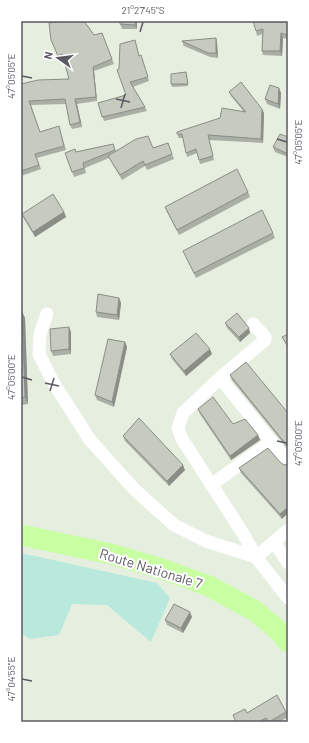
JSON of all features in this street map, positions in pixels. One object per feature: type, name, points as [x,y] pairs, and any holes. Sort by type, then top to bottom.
[{"type":"main road","name":"Route Nationale 7","points":[[21,535],[111,554],[162,569],[209,586],[255,610],[279,631],[288,642]]},
{"type":"street","points":[[47,314],[40,334],[40,354],[53,382],[90,440],[135,490],[174,524],[206,541],[256,557]]},
{"type":"street","points":[[254,324],[265,337],[265,340],[220,378],[183,413],[178,428],[182,439],[244,535],[256,557],[288,598]]},
{"type":"street","points":[[220,378],[288,462]]},
{"type":"street","points":[[211,485],[272,442]]},
{"type":"street","points":[[256,557],[288,530]]},
{"type":"street","points":[[274,542],[288,563]]},
{"type":"shaded area","points":[[21,553],[157,583],[170,598],[151,642],[107,605],[72,604],[59,635],[30,639],[21,633]]},
{"type":"building","points":[[84,21],[94,35],[102,33],[112,59],[93,67],[96,97],[75,99],[80,122],[70,125],[65,99],[29,101],[40,132],[59,126],[64,146],[35,154],[39,165],[21,171],[21,84],[38,80],[69,79],[62,54],[58,56],[51,40],[49,23]]},
{"type":"building","points":[[120,21],[136,21],[135,25],[120,24]]},
{"type":"building","points":[[253,21],[288,21],[288,35],[281,33],[280,51],[262,51],[263,29],[256,31]]},
{"type":"building","points":[[216,38],[216,53],[208,53],[182,41]]},
{"type":"building","points":[[135,40],[139,56],[141,55],[148,77],[130,82],[145,107],[102,117],[98,103],[126,95],[117,70],[119,69],[120,44]]},
{"type":"building","points":[[186,72],[188,84],[171,84],[171,74]]},
{"type":"building","points":[[241,82],[262,109],[261,139],[208,135],[213,156],[199,160],[196,149],[186,153],[182,134],[177,134],[177,132],[220,118],[222,108],[246,112],[229,92]]},
{"type":"building","points":[[270,85],[279,88],[278,104],[265,99]]},
{"type":"building","points":[[280,134],[288,137],[288,154],[273,147]]},
{"type":"building","points":[[148,136],[153,148],[168,143],[172,154],[145,165],[143,161],[120,175],[108,156],[136,139]]},
{"type":"building","points":[[113,144],[115,150],[83,163],[84,168],[72,172],[65,153],[75,149],[76,152]]},
{"type":"building","points":[[237,169],[248,192],[177,230],[165,207]]},
{"type":"building","points":[[53,194],[64,212],[33,232],[22,214]]},
{"type":"building","points":[[262,210],[273,233],[194,273],[183,251]]},
{"type":"building","points":[[98,294],[119,298],[117,315],[96,312]]},
{"type":"building","points":[[21,311],[25,397],[21,398]]},
{"type":"building","points":[[237,313],[249,328],[239,337],[225,323]]},
{"type":"building","points":[[69,327],[69,349],[51,351],[50,329]]},
{"type":"building","points":[[196,333],[210,349],[184,371],[170,354]]},
{"type":"building","points":[[288,334],[288,347],[282,337]]},
{"type":"building","points":[[108,339],[125,342],[112,402],[95,395]]},
{"type":"building","points":[[246,362],[288,413],[288,447],[230,375]]},
{"type":"building","points":[[213,397],[233,424],[245,419],[258,435],[230,456],[198,409]]},
{"type":"building","points":[[139,418],[183,465],[167,481],[123,436]]},
{"type":"building","points":[[268,448],[280,462],[284,465],[288,464],[288,507],[280,514],[239,468]]},
{"type":"building","points":[[174,604],[190,612],[181,628],[165,620]]},
{"type":"building","points":[[277,695],[286,712],[269,722],[266,718],[258,722],[236,722],[233,715],[245,709],[247,713]]}]
